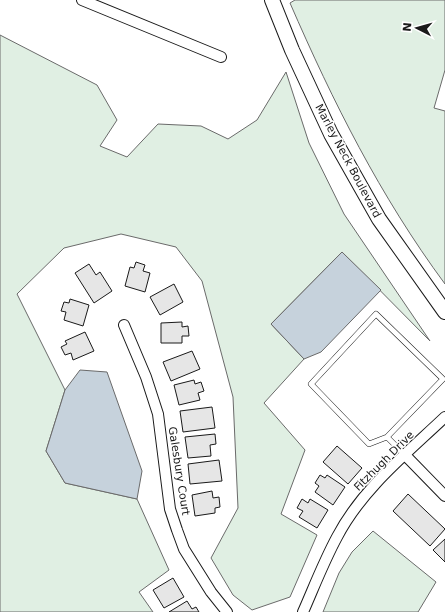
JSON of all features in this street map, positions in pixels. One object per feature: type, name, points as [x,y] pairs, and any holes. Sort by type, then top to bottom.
[{"type":"main road","name":"Marley Neck Boulevard","points":[[272,0],[292,50],[331,134],[379,219],[445,312]]},
{"type":"street","points":[[82,0],[221,57]]},
{"type":"street","name":"Galesbury Court","points":[[124,325],[146,377],[158,414],[170,509],[177,530],[184,549],[211,592],[227,612]]},
{"type":"street","name":"Fitzhugh Drive","points":[[303,612],[337,536],[354,510],[374,484],[445,417]]},
{"type":"street","points":[[405,455],[445,496]]},
{"type":"lane","points":[[376,314],[443,379],[387,437],[369,444],[311,384],[376,314]]},
{"type":"lane","points":[[387,437],[405,455]]},
{"type":"green space","points":[[295,0],[445,0],[445,70],[434,108],[445,111],[445,284],[399,217],[359,148],[323,76],[290,3]]},
{"type":"green space","points":[[0,35],[97,85],[117,120],[100,146],[127,157],[158,124],[201,126],[228,139],[257,120],[286,72],[309,143],[344,214],[430,341],[342,252],[271,324],[304,359],[264,403],[305,450],[281,514],[317,535],[290,597],[252,610],[233,595],[211,558],[238,508],[233,397],[202,281],[176,247],[121,234],[64,248],[17,294],[65,390],[46,451],[65,483],[137,499],[169,570],[139,592],[153,612],[0,612]]},
{"type":"green space","points":[[373,531],[436,582],[418,612],[323,612],[339,573],[352,552]]},
{"type":"shaded area","points":[[342,252],[381,290],[321,352],[304,359],[271,324]]},
{"type":"shaded area","points":[[80,370],[107,372],[142,471],[137,499],[65,483],[46,451],[65,390]]},
{"type":"building","points":[[136,262],[145,265],[143,271],[150,273],[145,292],[125,286],[130,267],[134,268]]},
{"type":"building","points":[[89,264],[96,275],[100,272],[112,291],[94,303],[75,273]]},
{"type":"building","points":[[174,284],[183,302],[160,315],[150,297]]},
{"type":"building","points":[[70,299],[89,305],[83,326],[64,320],[66,312],[61,311],[64,302],[69,303]]},
{"type":"building","points":[[182,322],[182,327],[188,326],[189,336],[182,336],[182,343],[161,343],[161,323]]},
{"type":"building","points":[[85,332],[94,351],[73,360],[71,353],[65,355],[61,347],[67,344],[65,341]]},
{"type":"building","points":[[192,351],[200,369],[171,381],[163,362]]},
{"type":"building","points":[[194,380],[195,384],[201,382],[204,391],[198,393],[200,400],[179,405],[174,385]]},
{"type":"building","points":[[212,407],[215,428],[183,432],[180,411]]},
{"type":"building","points":[[215,434],[216,444],[210,445],[211,456],[188,458],[185,437]]},
{"type":"building","points":[[337,446],[362,468],[348,484],[323,462]]},
{"type":"building","points":[[219,460],[222,481],[190,484],[188,464]]},
{"type":"building","points":[[320,475],[325,478],[327,475],[345,487],[333,505],[315,492],[319,486],[315,483]]},
{"type":"building","points":[[212,491],[213,498],[219,497],[220,507],[215,508],[215,513],[195,516],[192,495]]},
{"type":"building","points":[[408,494],[445,529],[430,546],[393,511]]},
{"type":"building","points":[[302,499],[308,503],[310,499],[328,510],[317,528],[299,517],[303,511],[297,508]]},
{"type":"building","points":[[445,539],[445,562],[433,550]]},
{"type":"building","points":[[173,578],[184,597],[164,608],[153,590]]},
{"type":"building","points":[[187,601],[192,609],[196,607],[199,612],[169,612]]}]
